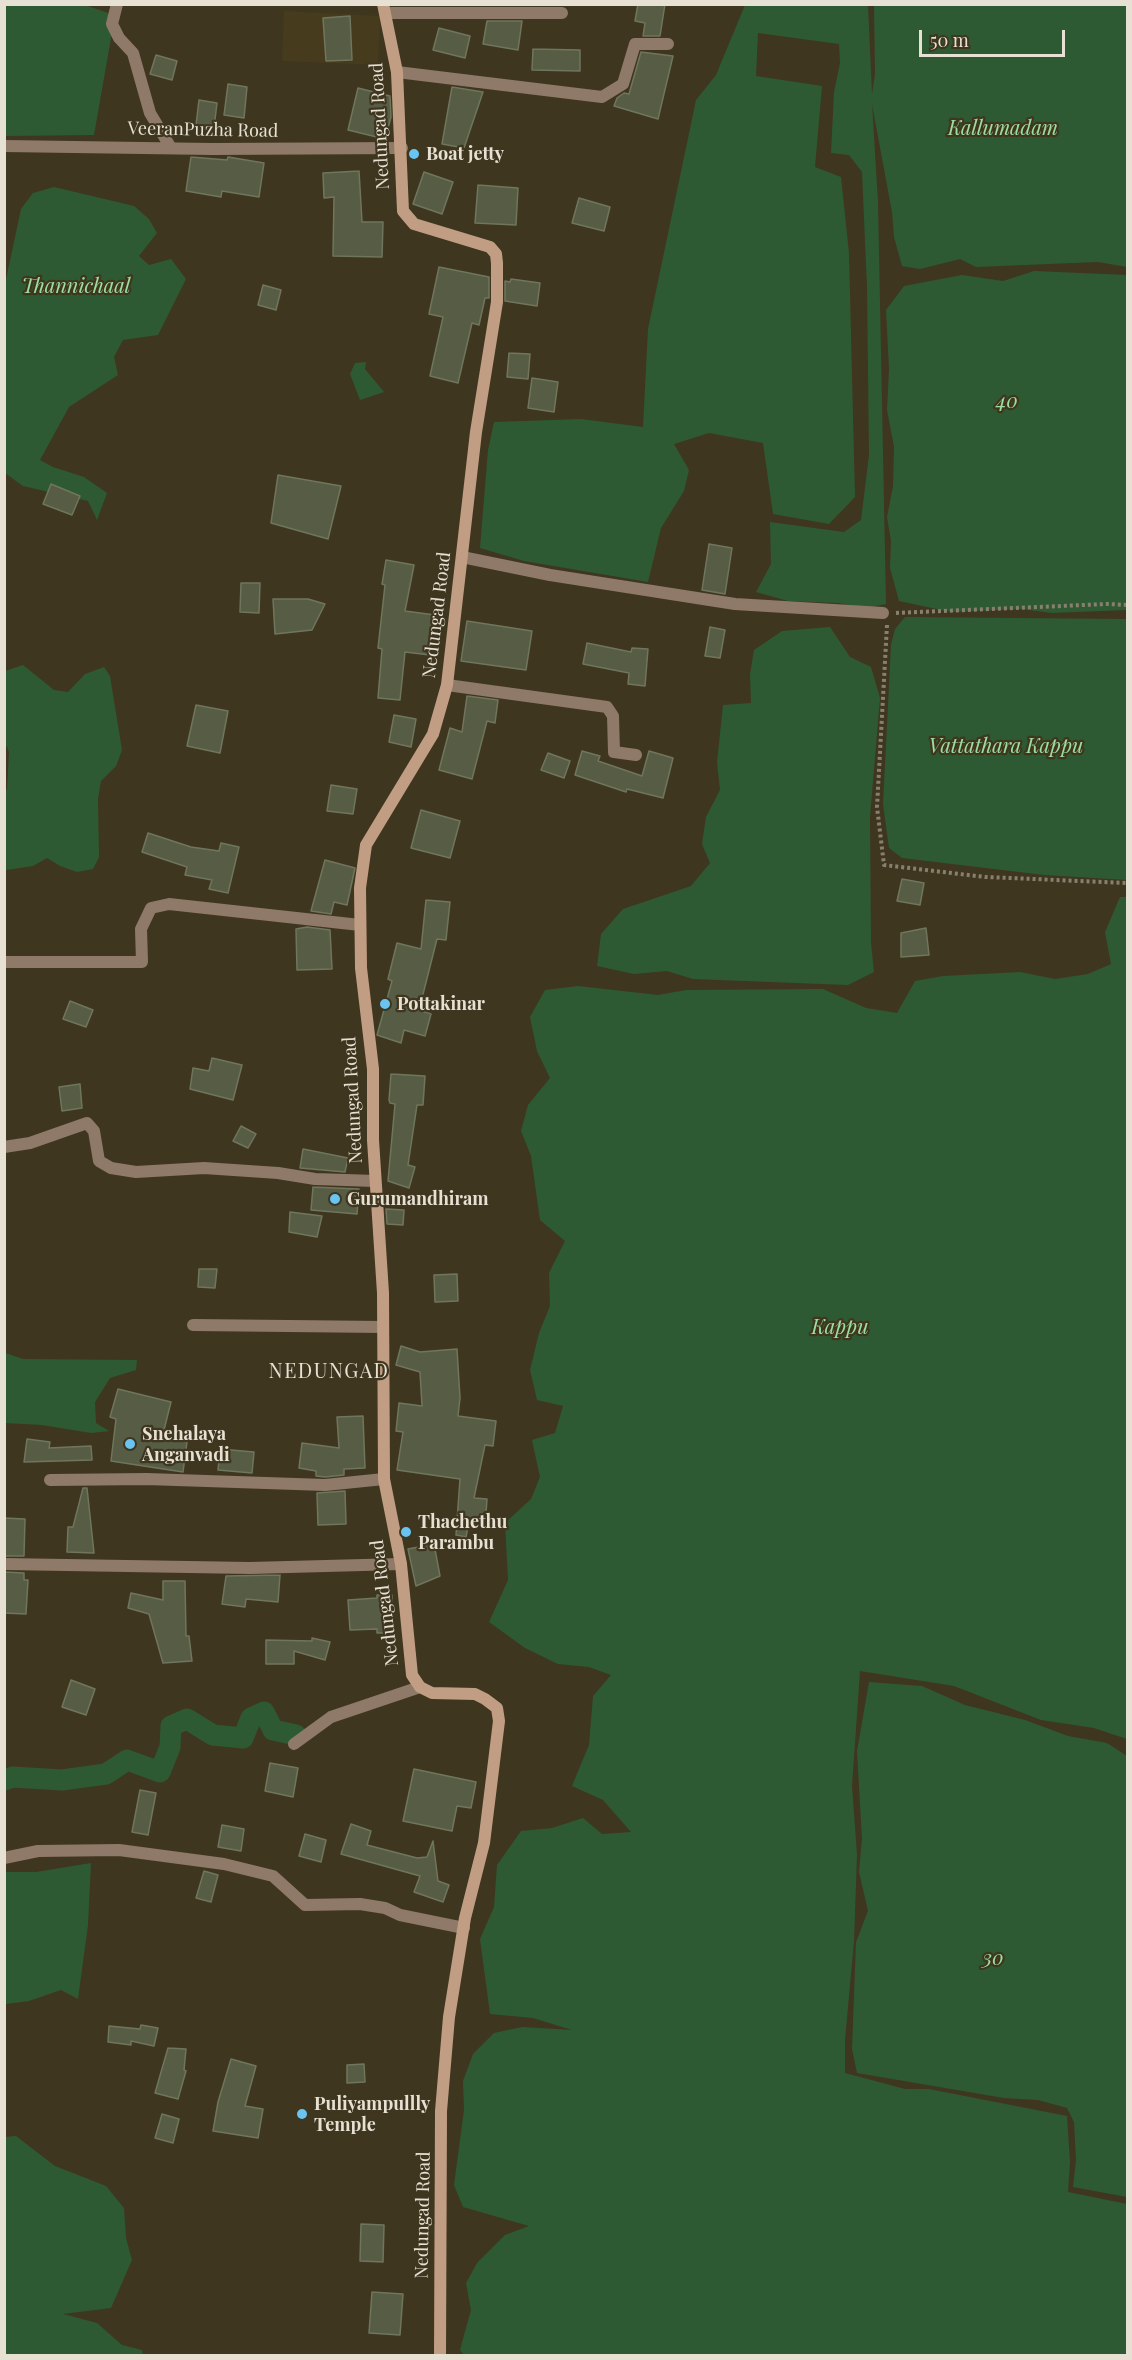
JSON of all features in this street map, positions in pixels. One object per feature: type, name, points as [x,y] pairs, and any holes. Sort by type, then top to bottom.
[{"type":"main road","name":"Nedungad Road","points":[[384,9],[396,72],[402,147],[403,211],[414,224],[490,247],[496,254],[497,262],[497,302],[476,432],[447,685],[433,734],[366,845],[360,888],[361,968],[373,1069],[375,1181],[383,1327],[384,1479],[401,1564],[412,1675],[420,1687],[432,1693],[475,1694],[496,1708],[498,1721],[484,1843],[464,1928],[449,2017],[441,2111],[440,2355]]},
{"type":"street","points":[[117,4],[112,24],[119,38],[133,53],[150,113],[171,148]]},
{"type":"street","points":[[384,9],[562,13]]},
{"type":"street","points":[[396,72],[602,97],[623,84],[635,44],[668,44]]},
{"type":"street","name":"VeeranPuzha Road","points":[[4,146],[402,147]]},
{"type":"street","points":[[462,557],[550,575],[735,604],[883,613]]},
{"type":"street","points":[[447,685],[607,707],[613,716],[614,752],[636,754]]},
{"type":"street","points":[[4,962],[91,960],[142,962],[141,929],[146,918],[151,908],[169,903],[360,925]]},
{"type":"street","points":[[4,1147],[30,1143],[87,1123],[93,1131],[99,1161],[111,1168],[136,1172],[204,1168],[278,1173],[315,1179],[375,1181]]},
{"type":"street","points":[[193,1325],[383,1327]]},
{"type":"street","points":[[50,1480],[147,1479],[325,1485],[384,1479]]},
{"type":"street","points":[[4,1564],[250,1568],[401,1564]]},
{"type":"street","points":[[294,1744],[332,1717],[420,1687]]},
{"type":"street","points":[[4,1858],[38,1851],[118,1850],[224,1864],[273,1876],[305,1905],[360,1904],[385,1908],[399,1915],[464,1928]]},
{"type":"path","points":[[1128,605],[883,613],[888,627],[878,807],[884,865],[985,877],[1128,883]]},
{"type":"shaded area","points":[[284,11],[380,16],[378,65],[282,61]]},
{"type":"water","points":[[4,5],[85,5],[111,14],[111,38],[94,135],[5,136]]},
{"type":"water","name":"Kallumadam","points":[[745,5],[868,5],[872,94],[875,74],[874,5],[1127,5],[1127,267],[1098,262],[976,267],[960,259],[920,269],[902,266],[894,237],[892,212],[872,104],[878,202],[886,604],[867,608],[838,603],[788,601],[756,592],[771,564],[770,522],[844,532],[861,520],[869,455],[867,287],[862,172],[849,155],[831,153],[834,92],[840,63],[839,44],[758,33],[756,76],[822,86],[815,167],[841,177],[849,253],[855,497],[829,524],[773,514],[763,443],[709,433],[674,444],[689,470],[684,491],[661,528],[648,582],[524,561],[480,548],[488,450],[494,422],[581,419],[643,427],[648,329],[696,100],[716,75]]},
{"type":"water","name":"Thannichaal","points":[[54,187],[134,206],[149,219],[157,233],[139,256],[149,265],[171,259],[186,279],[158,335],[123,340],[114,357],[118,375],[69,407],[40,460],[53,467],[84,477],[107,493],[97,520],[88,501],[23,486],[5,473],[5,284],[21,209],[33,193]]},
{"type":"water","name":"40","points":[[1034,271],[1127,275],[1127,610],[1052,613],[1022,609],[951,612],[899,601],[890,568],[891,541],[887,517],[893,486],[894,447],[887,410],[889,369],[886,310],[904,286],[962,275],[1003,281]]},
{"type":"water","points":[[366,362],[365,369],[384,392],[360,400],[350,374],[355,363]]},
{"type":"water","name":"Vattathara Kappu","points":[[905,617],[1127,619],[1127,880],[1044,875],[902,858],[889,848],[883,804],[891,645],[895,629]]},
{"type":"water","points":[[830,627],[850,657],[871,667],[880,698],[870,817],[871,943],[874,972],[848,985],[693,979],[667,971],[634,974],[597,966],[601,934],[623,909],[691,886],[710,863],[702,844],[706,817],[720,790],[717,762],[723,705],[751,703],[750,674],[754,650],[782,631]]},
{"type":"water","points":[[23,665],[54,690],[68,692],[85,674],[104,667],[110,676],[122,750],[116,766],[101,781],[98,799],[99,857],[93,869],[77,872],[47,858],[33,866],[6,870],[5,868],[4,793],[7,789],[9,752],[5,743],[5,671]]},
{"type":"water","name":"Kappu","points":[[1120,897],[1128,897],[1127,1739],[1094,1728],[1041,1720],[954,1686],[860,1671],[852,1786],[857,1855],[854,1941],[845,2040],[845,2073],[905,2089],[929,2089],[1067,2116],[1070,2162],[1068,2192],[1127,2204],[1127,2355],[464,2355],[460,2350],[471,2310],[466,2283],[477,2263],[505,2235],[529,2226],[463,2207],[454,2185],[464,2110],[463,2081],[473,2054],[494,2033],[522,2027],[572,2030],[533,2018],[490,2014],[480,1939],[494,1907],[497,1865],[521,1831],[552,1828],[583,1818],[602,1834],[631,1832],[603,1800],[572,1786],[589,1745],[593,1696],[611,1675],[589,1667],[558,1664],[525,1648],[489,1622],[508,1580],[505,1523],[531,1499],[540,1477],[532,1440],[555,1433],[563,1406],[537,1400],[530,1370],[539,1333],[550,1306],[549,1273],[565,1241],[540,1220],[531,1156],[521,1131],[528,1105],[550,1078],[537,1051],[530,1017],[545,990],[578,986],[658,995],[686,990],[823,989],[866,1008],[897,1013],[915,981],[943,976],[1020,972],[1055,979],[1088,974],[1111,964],[1105,932]]},
{"type":"water","points":[[5,1353],[23,1359],[137,1360],[136,1370],[110,1378],[95,1402],[96,1423],[109,1431],[91,1433],[42,1425],[5,1423]]},
{"type":"water","name":"30","points":[[869,1682],[922,1686],[965,1705],[1025,1720],[1068,1736],[1107,1743],[1127,1756],[1127,2197],[1073,2187],[1076,2160],[1074,2122],[1067,2108],[1038,2100],[1004,2098],[857,2073],[852,2049],[856,1942],[868,1911],[859,1872],[862,1839],[857,1751]]},
{"type":"water","points":[[91,1863],[88,1925],[78,1999],[61,1990],[29,2001],[6,2004],[5,2049],[5,1872],[36,1872]]},
{"type":"water","points":[[16,2136],[55,2166],[106,2186],[124,2208],[126,2238],[132,2260],[111,2308],[63,2314],[97,2323],[122,2345],[142,2350],[143,2355],[5,2355],[5,2137]]},
{"type":"building","points":[[638,4],[665,4],[660,36],[643,36],[645,23],[635,21]]},
{"type":"building","points":[[350,16],[352,60],[326,61],[323,18]]},
{"type":"building","points":[[487,21],[522,21],[518,50],[483,44]]},
{"type":"building","points":[[439,28],[470,36],[465,58],[433,50]]},
{"type":"building","points":[[533,49],[580,50],[580,71],[532,70]]},
{"type":"building","points":[[641,52],[673,56],[658,119],[614,106],[617,98],[624,93],[629,94]]},
{"type":"building","points":[[156,55],[177,61],[172,80],[150,74]]},
{"type":"building","points":[[228,84],[247,87],[244,118],[224,115]]},
{"type":"building","points":[[452,87],[483,92],[464,148],[442,144]]},
{"type":"building","points":[[358,88],[390,96],[391,117],[385,139],[348,130]]},
{"type":"building","points":[[199,100],[217,103],[214,128],[196,125]]},
{"type":"building","points":[[191,157],[227,160],[228,157],[264,163],[259,197],[222,191],[221,197],[186,191]]},
{"type":"building","points":[[359,171],[362,222],[383,222],[382,257],[333,256],[334,197],[324,198],[323,173]]},
{"type":"building","points":[[424,172],[453,182],[442,214],[413,204]]},
{"type":"building","points":[[478,185],[518,188],[516,225],[475,223]]},
{"type":"building","points":[[579,198],[610,207],[604,231],[572,223]]},
{"type":"building","points":[[439,267],[489,277],[489,298],[485,298],[479,325],[472,323],[458,383],[430,376],[443,317],[429,314]]},
{"type":"building","points":[[511,279],[540,283],[537,306],[505,301],[505,281],[510,282]]},
{"type":"building","points":[[263,285],[281,290],[276,310],[258,305]]},
{"type":"building","points":[[509,353],[530,354],[528,379],[507,377]]},
{"type":"building","points":[[532,378],[558,382],[554,412],[528,408]]},
{"type":"building","points":[[278,475],[341,486],[328,539],[271,523]]},
{"type":"building","points":[[51,484],[80,496],[72,515],[43,504]]},
{"type":"building","points":[[709,544],[732,548],[725,594],[702,590]]},
{"type":"building","points":[[386,560],[414,565],[405,611],[435,615],[430,655],[405,652],[400,700],[378,698],[382,649],[378,648],[385,585],[382,584]]},
{"type":"building","points":[[241,583],[260,583],[259,613],[240,612]]},
{"type":"building","points":[[273,599],[308,599],[325,604],[312,630],[275,634]]},
{"type":"building","points":[[467,621],[532,631],[526,670],[461,661]]},
{"type":"building","points":[[710,627],[725,630],[720,658],[705,656]]},
{"type":"building","points":[[587,643],[631,652],[632,648],[648,649],[645,686],[628,684],[629,673],[583,664]]},
{"type":"building","points":[[467,696],[498,700],[495,723],[487,721],[472,779],[439,770],[450,728],[462,732]]},
{"type":"building","points":[[196,705],[228,711],[220,753],[187,746]]},
{"type":"building","points":[[394,715],[416,719],[411,747],[389,742]]},
{"type":"building","points":[[582,751],[600,756],[598,761],[642,776],[649,751],[673,758],[663,798],[627,789],[626,792],[575,775]]},
{"type":"building","points":[[548,753],[570,761],[564,778],[541,770]]},
{"type":"building","points":[[331,785],[357,789],[353,814],[327,811]]},
{"type":"building","points":[[421,810],[460,821],[450,858],[411,848]]},
{"type":"building","points":[[148,833],[191,847],[219,851],[221,843],[239,847],[228,893],[209,889],[212,880],[185,875],[187,867],[142,852]]},
{"type":"building","points":[[325,860],[355,868],[347,905],[334,902],[331,914],[311,911]]},
{"type":"building","points":[[902,879],[924,883],[920,905],[897,901]]},
{"type":"building","points":[[426,900],[450,902],[446,940],[437,939],[419,1010],[431,1014],[425,1036],[404,1030],[401,1043],[377,1035],[392,981],[388,979],[397,943],[421,949]]},
{"type":"building","points":[[307,927],[330,930],[332,969],[297,970],[296,929]]},
{"type":"building","points":[[926,928],[929,955],[901,957],[901,933]]},
{"type":"building","points":[[70,1001],[93,1010],[86,1027],[63,1019]]},
{"type":"building","points":[[212,1058],[242,1065],[233,1100],[190,1089],[193,1068],[209,1071]]},
{"type":"building","points":[[391,1074],[425,1076],[423,1105],[417,1105],[408,1165],[415,1167],[409,1188],[388,1181],[395,1104],[390,1103],[389,1100]]},
{"type":"building","points":[[80,1084],[82,1108],[62,1111],[59,1087]]},
{"type":"building","points":[[241,1126],[256,1134],[248,1148],[233,1141]]},
{"type":"building","points":[[303,1149],[348,1158],[345,1172],[300,1168]]},
{"type":"building","name":"Gurumandhiram","points":[[313,1187],[359,1189],[357,1214],[311,1210]]},
{"type":"building","points":[[386,1209],[404,1210],[403,1225],[387,1224]]},
{"type":"building","points":[[290,1212],[322,1216],[317,1237],[289,1232]]},
{"type":"building","points":[[199,1269],[217,1269],[215,1288],[198,1287]]},
{"type":"building","points":[[457,1274],[458,1301],[435,1302],[434,1275]]},
{"type":"building","points":[[401,1346],[420,1352],[457,1349],[460,1398],[458,1416],[496,1421],[493,1446],[485,1445],[474,1498],[487,1499],[485,1528],[468,1526],[466,1537],[456,1535],[460,1479],[397,1470],[403,1432],[396,1431],[399,1403],[422,1406],[420,1372],[396,1365]]},
{"type":"building","points":[[118,1389],[171,1402],[162,1438],[187,1442],[183,1472],[111,1461],[116,1419],[110,1417]]},
{"type":"building","points":[[363,1416],[365,1468],[344,1469],[344,1475],[325,1477],[316,1476],[316,1471],[299,1468],[302,1443],[339,1448],[337,1417]]},
{"type":"building","points":[[27,1439],[50,1442],[49,1448],[91,1446],[92,1460],[24,1462]]},
{"type":"building","points":[[220,1449],[254,1452],[252,1473],[218,1470]]},
{"type":"building","points":[[83,1488],[87,1488],[94,1553],[67,1552],[68,1527],[73,1527]]},
{"type":"building","points":[[345,1491],[346,1524],[318,1525],[317,1493]]},
{"type":"building","points":[[4,1518],[25,1519],[24,1556],[4,1556]]},
{"type":"building","points":[[434,1544],[440,1576],[416,1586],[408,1549]]},
{"type":"building","points":[[4,1572],[24,1573],[24,1580],[28,1580],[26,1614],[4,1613]]},
{"type":"building","points":[[280,1575],[278,1602],[246,1599],[245,1607],[222,1604],[226,1576]]},
{"type":"building","points":[[163,1581],[185,1581],[186,1636],[189,1636],[192,1661],[163,1663],[149,1614],[128,1608],[131,1593],[163,1600]]},
{"type":"building","points":[[377,1595],[392,1595],[392,1633],[377,1633],[377,1629],[350,1630],[348,1600],[377,1598]]},
{"type":"building","points":[[312,1638],[330,1642],[325,1660],[294,1651],[294,1664],[266,1664],[266,1640],[312,1641]]},
{"type":"building","points":[[71,1680],[95,1689],[86,1715],[62,1707]]},
{"type":"building","points":[[270,1763],[298,1768],[293,1797],[265,1791]]},
{"type":"building","points":[[414,1769],[476,1782],[471,1808],[457,1806],[452,1831],[403,1821]]},
{"type":"building","points":[[140,1790],[156,1793],[148,1835],[132,1832]]},
{"type":"building","points":[[351,1824],[371,1831],[367,1845],[417,1858],[427,1857],[433,1841],[438,1881],[449,1885],[443,1902],[414,1892],[420,1876],[341,1854]]},
{"type":"building","points":[[222,1825],[244,1829],[241,1851],[218,1847]]},
{"type":"building","points":[[305,1834],[326,1840],[321,1862],[299,1856]]},
{"type":"building","points":[[204,1871],[218,1875],[211,1902],[196,1898]]},
{"type":"building","points":[[141,2025],[158,2028],[154,2046],[131,2041],[131,2045],[108,2042],[109,2026],[140,2029]]},
{"type":"building","points":[[168,2048],[186,2049],[184,2070],[186,2071],[178,2099],[155,2093]]},
{"type":"building","points":[[231,2059],[256,2066],[245,2106],[263,2109],[258,2138],[213,2131],[218,2102]]},
{"type":"building","points":[[364,2064],[365,2082],[347,2083],[347,2065]]},
{"type":"building","points":[[162,2114],[179,2119],[173,2143],[155,2138]]},
{"type":"building","points":[[361,2224],[384,2225],[383,2262],[360,2261]]},
{"type":"building","points":[[372,2292],[403,2294],[400,2335],[369,2333]]},
{"type":"waterway","points":[[4,1780],[13,1777],[62,1780],[106,1774],[127,1760],[160,1772],[170,1747],[171,1726],[187,1719],[213,1735],[243,1738],[251,1718],[264,1712],[273,1730],[296,1735]]},
{"type":"place","name":"Boat jetty","points":[[414,154]]},
{"type":"place","name":"Pottakinar","points":[[385,1004]]},
{"type":"place","name":"Gurumandhiram","points":[[335,1199]]},
{"type":"place","name":"Snehalaya Anganvadi","points":[[130,1444]]},
{"type":"place","name":"Thachethu Parambu","points":[[406,1532]]},
{"type":"place","name":"Puliyampullly Temple","points":[[302,2114]]},
{"type":"district","name":"NEDUNGAD","points":[[329,1372]]}]
